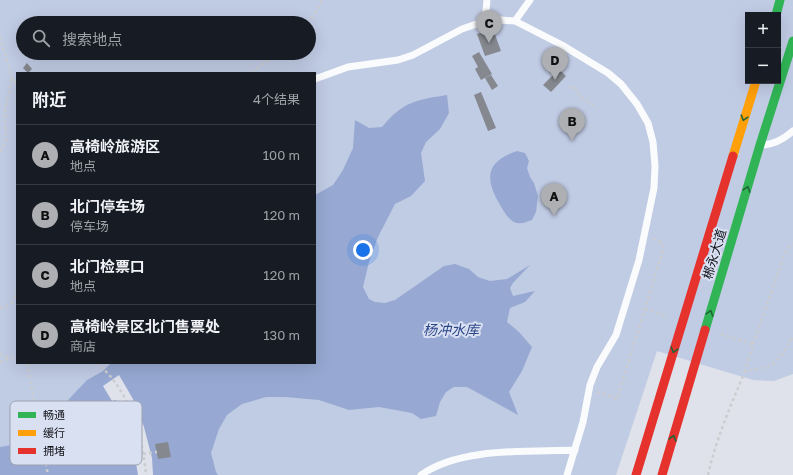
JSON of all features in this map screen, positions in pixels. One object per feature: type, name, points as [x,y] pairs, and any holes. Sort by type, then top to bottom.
[{"type":"highway","points":[[777,12],[780,0]]},
{"type":"highway","name":"郴永大道","points":[[662,475],[760,145],[793,42]]},
{"type":"highway","name":"郴永大道","points":[[636,475],[755,84]]},
{"type":"lane","points":[[485,21],[487,0]]},
{"type":"lane","points":[[515,21],[530,0]]},
{"type":"lane","points":[[316,79],[348,68],[398,60],[413,55],[462,29],[485,21],[515,21],[599,66],[621,84],[637,104],[648,123],[653,142],[655,166],[654,188],[639,260],[616,335],[597,367],[589,389],[583,422],[567,475]]},
{"type":"lane","points":[[760,145],[783,139],[793,131]]},
{"type":"lane","points":[[421,475],[438,465],[477,455],[575,450]]},
{"type":"path","points":[[313,16],[322,0]]},
{"type":"path","points":[[0,36],[12,78],[16,84]]},
{"type":"path","points":[[253,72],[262,64],[271,60]]},
{"type":"path","points":[[0,152],[6,141],[5,110],[12,78]]},
{"type":"path","points":[[569,87],[575,87],[580,97],[595,106]]},
{"type":"path","points":[[589,389],[616,399],[621,387],[663,250],[662,242],[644,236]]},
{"type":"path","points":[[708,475],[723,425],[785,253],[793,244]]},
{"type":"path","points":[[0,308],[8,306],[13,302],[16,293]]},
{"type":"path","points":[[744,370],[763,368],[773,364],[780,358],[793,337]]},
{"type":"path","points":[[746,342],[753,344]]},
{"type":"path","points":[[0,354],[10,358]]},
{"type":"path","points":[[0,362],[16,356]]},
{"type":"path","points":[[27,364],[34,401]]},
{"type":"path","points":[[97,364],[116,383],[126,401]]},
{"type":"path","points":[[142,450],[146,475]]},
{"type":"path","points":[[143,454],[157,452]]},
{"type":"path","points":[[46,465],[48,475]]},
{"type":"shaded area","points":[[0,0],[793,0],[793,374],[774,381],[753,380],[657,351],[616,475],[0,475]]},
{"type":"water","name":"杨冲水库","points":[[447,95],[449,113],[440,129],[426,142],[421,153],[425,181],[411,196],[395,204],[378,237],[369,262],[363,287],[369,299],[375,302],[385,303],[395,300],[444,266],[455,264],[469,269],[478,277],[490,281],[507,279],[530,265],[510,288],[513,296],[535,291],[525,302],[510,308],[507,322],[519,332],[532,347],[522,371],[509,392],[518,415],[467,387],[454,387],[446,392],[440,402],[436,416],[421,419],[412,413],[379,407],[349,410],[319,400],[266,397],[242,404],[227,415],[219,429],[211,453],[218,475],[0,475],[0,447],[10,445],[10,465],[142,465],[142,401],[68,401],[87,380],[103,371],[110,364],[316,364],[316,194],[333,185],[343,170],[353,148],[355,120],[369,128],[382,127],[390,118],[404,107],[427,98]]},
{"type":"water","points":[[517,151],[525,153],[529,161],[527,168],[538,196],[536,212],[532,220],[521,223],[514,222],[505,214],[494,194],[490,178],[494,165],[499,160]]},
{"type":"pier","points":[[119,375],[134,401],[112,401],[103,386]]},
{"type":"pier","points":[[142,422],[152,458],[153,475],[138,475],[136,465],[142,465]]},
{"type":"building","points":[[493,29],[501,51],[485,56],[477,34]]},
{"type":"building","points":[[479,52],[492,74],[481,80],[475,69],[478,67],[472,56]]},
{"type":"building","points":[[27,63],[32,69],[27,72],[23,68]]},
{"type":"building","points":[[559,69],[566,76],[551,92],[543,85]]},
{"type":"building","points":[[491,75],[498,86],[492,90],[485,78]]},
{"type":"building","points":[[481,92],[496,128],[488,131],[474,95]]},
{"type":"building","points":[[553,194],[561,199],[554,211],[546,206]]},
{"type":"building","points":[[168,442],[171,457],[158,459],[155,444]]},
{"type":"traffic: fast","points":[[777,12],[780,0]]},
{"type":"traffic: fast","points":[[705,330],[760,145],[793,41]]},
{"type":"traffic: slow","points":[[733,156],[755,84]]},
{"type":"traffic: jam","points":[[636,475],[733,156]]},
{"type":"traffic: jam","points":[[662,475],[705,330]]},
{"type":"place","name":"北门检票口","points":[[489,43]]},
{"type":"place","name":"高椅岭景区北门售票处","points":[[555,80]]},
{"type":"place","name":"北门停车场","points":[[572,141]]},
{"type":"place","name":"高椅岭旅游区","points":[[554,216]]}]
